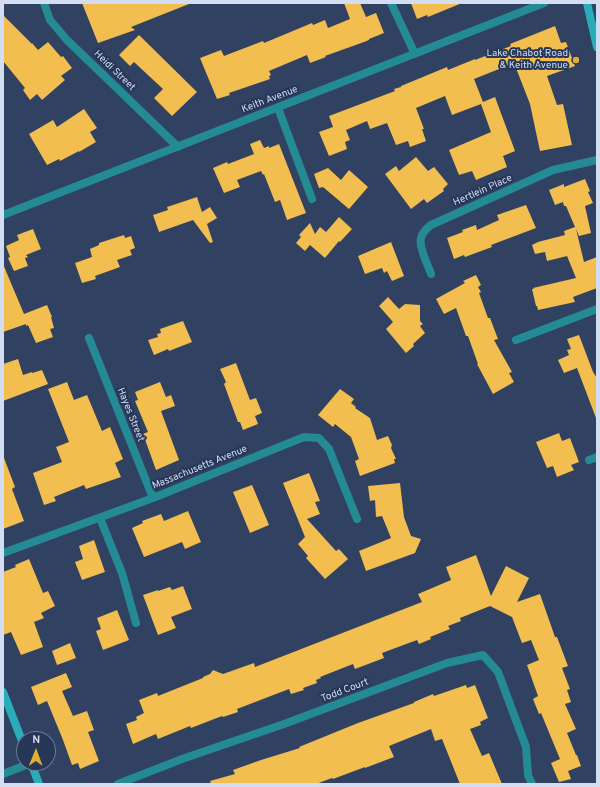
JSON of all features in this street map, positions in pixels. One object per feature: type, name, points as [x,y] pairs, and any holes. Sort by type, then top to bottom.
[{"type":"street","name":"Heidi Street","points":[[44,3],[50,20],[68,40],[178,147]]},
{"type":"street","points":[[391,3],[415,54]]},
{"type":"street","name":"Keith Avenue","points":[[3,215],[544,3]]},
{"type":"street","points":[[587,3],[597,47]]},
{"type":"street","points":[[278,108],[312,199]]},
{"type":"street","name":"Hertlein Place","points":[[431,274],[420,246],[420,239],[426,229],[553,170],[597,160]]},
{"type":"street","points":[[516,340],[597,310]]},
{"type":"street","name":"Hayes Street","points":[[89,338],[153,498]]},
{"type":"street","name":"Massachusetts Avenue","points":[[3,553],[153,498],[304,437],[319,438],[329,449],[357,519]]},
{"type":"street","points":[[589,460],[597,457]]},
{"type":"street","points":[[100,518],[122,573],[136,623]]},
{"type":"street","name":"Todd Court","points":[[118,784],[182,759],[284,724],[447,663],[483,655],[498,672],[526,747],[528,775],[532,784]]},
{"type":"street","points":[[3,692],[18,731]]},
{"type":"street","points":[[3,774],[16,769]]},
{"type":"street","points":[[34,771],[39,784]]},
{"type":"building","points":[[82,3],[189,4],[131,27],[135,30],[98,43]]},
{"type":"building","points":[[344,3],[360,3],[366,17],[376,13],[384,33],[310,63],[307,55],[269,71],[271,75],[269,76],[270,79],[229,93],[230,95],[217,99],[200,58],[221,50],[224,56],[263,41],[264,43],[312,23],[313,25],[325,20],[328,28],[350,19]]},
{"type":"building","points":[[411,3],[462,3],[428,17],[427,15],[417,19]]},
{"type":"building","points":[[3,15],[38,50],[48,42],[61,57],[63,56],[72,68],[61,76],[65,80],[42,100],[37,94],[30,100],[23,90],[25,88],[3,61]]},
{"type":"building","points":[[555,26],[561,43],[566,42],[575,66],[547,76],[557,105],[563,104],[572,145],[540,151],[530,104],[514,63],[474,79],[483,102],[495,97],[515,151],[503,156],[507,167],[476,180],[472,171],[459,175],[449,150],[491,132],[481,104],[452,115],[445,96],[416,108],[424,129],[422,129],[426,141],[410,147],[408,141],[396,145],[387,123],[370,129],[367,121],[346,130],[350,140],[345,142],[347,149],[329,156],[319,132],[333,127],[329,116],[395,91],[394,89],[447,67],[448,70],[511,46],[510,44]]},
{"type":"building","points":[[139,35],[197,92],[172,116],[154,98],[163,89],[134,62],[130,66],[119,55]]},
{"type":"building","points":[[84,109],[97,128],[90,132],[96,142],[60,161],[59,159],[47,165],[29,134],[53,120],[57,127]]},
{"type":"building","points":[[260,140],[264,148],[269,146],[269,148],[279,144],[306,213],[287,220],[280,200],[275,202],[264,174],[263,175],[261,171],[237,180],[240,187],[224,193],[213,168],[254,154],[250,144]]},
{"type":"building","points":[[416,157],[428,171],[434,167],[448,184],[443,189],[444,191],[427,203],[424,199],[411,209],[385,174],[396,166],[399,171]]},
{"type":"building","points":[[328,168],[341,180],[349,170],[368,187],[349,209],[323,187],[319,188],[314,174]]},
{"type":"building","points":[[585,179],[590,191],[588,192],[593,203],[585,206],[591,233],[579,236],[576,229],[584,262],[597,257],[597,288],[573,297],[575,302],[538,310],[533,288],[576,278],[567,256],[547,261],[545,252],[535,254],[532,245],[565,235],[564,231],[575,227],[566,206],[564,206],[563,202],[555,205],[549,190],[564,184],[564,187]]},
{"type":"building","points":[[197,197],[202,212],[210,207],[217,218],[207,224],[213,242],[210,243],[193,220],[159,232],[153,215],[168,210],[167,207]]},
{"type":"building","points":[[526,205],[536,228],[491,245],[492,247],[465,257],[464,255],[454,259],[447,238],[476,225],[477,230],[499,220],[497,215]]},
{"type":"building","points":[[339,217],[352,229],[340,242],[339,241],[325,258],[310,245],[305,251],[296,243],[301,237],[299,235],[310,223],[315,234],[320,227],[326,232]]},
{"type":"building","points":[[33,229],[41,249],[26,255],[28,257],[25,258],[28,266],[14,271],[8,258],[10,257],[6,246],[19,240],[17,235]]},
{"type":"building","points":[[124,235],[125,238],[131,236],[135,248],[130,250],[132,255],[117,260],[120,267],[95,276],[96,279],[82,283],[75,263],[92,257],[90,249],[99,245],[99,243]]},
{"type":"building","points":[[391,242],[404,276],[392,281],[387,271],[384,273],[382,268],[365,274],[358,256]]},
{"type":"building","points":[[3,264],[24,314],[47,305],[52,317],[54,328],[50,329],[53,337],[36,343],[28,325],[26,326],[26,324],[3,332]]},
{"type":"building","points":[[476,275],[481,285],[478,287],[481,292],[479,293],[488,318],[490,318],[498,339],[494,340],[512,372],[509,373],[514,382],[493,394],[477,364],[468,336],[466,336],[456,308],[444,314],[436,299],[465,283],[463,281]]},
{"type":"building","points":[[388,297],[399,309],[405,304],[420,305],[420,321],[423,324],[420,326],[425,333],[406,353],[386,329],[393,322],[379,306]]},
{"type":"building","points":[[183,321],[192,342],[154,355],[148,340],[158,337],[157,334],[161,333],[160,329]]},
{"type":"building","points":[[579,335],[593,372],[597,378],[597,418],[577,368],[564,373],[558,360],[569,355],[567,350],[571,349],[567,339]]},
{"type":"building","points":[[18,359],[23,375],[42,370],[48,384],[3,401],[3,364]]},
{"type":"building","points":[[236,363],[250,400],[256,398],[262,413],[255,416],[258,424],[243,430],[240,422],[238,422],[224,384],[226,382],[220,369]]},
{"type":"building","points":[[67,382],[74,400],[87,395],[102,431],[110,427],[123,459],[115,463],[121,477],[86,489],[84,485],[54,497],[56,501],[44,505],[33,473],[62,462],[56,447],[69,442],[48,389]]},
{"type":"building","points":[[160,382],[166,397],[171,395],[175,406],[161,411],[179,460],[156,470],[143,434],[148,432],[135,401],[138,400],[135,392]]},
{"type":"building","points":[[340,389],[354,399],[351,403],[356,407],[355,408],[370,418],[377,440],[388,436],[396,459],[394,459],[395,463],[360,476],[355,461],[359,459],[351,437],[335,424],[333,427],[318,415]]},
{"type":"building","points":[[559,433],[562,441],[570,438],[579,462],[571,465],[574,470],[557,477],[553,466],[547,468],[536,442]]},
{"type":"building","points":[[3,458],[15,487],[12,489],[24,521],[3,529]]},
{"type":"building","points":[[309,473],[320,501],[315,502],[320,514],[307,519],[336,551],[339,549],[348,559],[325,579],[306,558],[308,556],[298,544],[305,537],[283,483]]},
{"type":"building","points":[[400,483],[404,517],[411,536],[421,539],[415,553],[366,571],[359,551],[391,538],[382,516],[376,517],[375,500],[370,501],[368,486]]},
{"type":"building","points":[[252,485],[269,525],[250,533],[233,492]]},
{"type":"building","points":[[188,511],[201,542],[185,549],[182,542],[144,557],[132,528],[143,523],[142,521],[161,514],[164,521]]},
{"type":"building","points":[[94,540],[105,572],[82,580],[75,562],[83,559],[79,546]]},
{"type":"building","points":[[476,555],[491,596],[506,566],[529,578],[517,602],[540,594],[555,637],[557,637],[568,666],[562,668],[570,689],[567,690],[571,702],[565,704],[576,729],[567,733],[581,766],[568,771],[571,779],[559,782],[551,763],[560,759],[541,713],[539,714],[533,699],[538,696],[527,665],[539,660],[531,640],[522,643],[512,617],[490,606],[460,618],[461,621],[448,626],[450,629],[430,637],[431,639],[419,644],[417,640],[382,653],[384,658],[355,669],[353,664],[320,677],[321,678],[316,680],[317,683],[303,688],[304,690],[291,694],[289,689],[237,709],[238,712],[223,717],[222,716],[191,728],[190,726],[158,739],[156,734],[133,744],[126,724],[137,720],[136,717],[144,713],[139,700],[157,693],[158,696],[203,678],[210,674],[213,670],[223,674],[254,663],[255,667],[422,602],[418,594],[451,580],[446,567]]},
{"type":"building","points":[[29,559],[43,593],[48,591],[55,606],[41,613],[44,618],[34,622],[43,647],[21,655],[11,632],[3,635],[3,572],[16,567],[15,565]]},
{"type":"building","points":[[183,586],[192,609],[171,617],[176,628],[158,635],[143,595],[170,587],[172,590]]},
{"type":"building","points":[[117,610],[129,640],[103,650],[96,631],[101,629],[97,618]]},
{"type":"building","points":[[70,643],[76,658],[57,665],[52,651]]},
{"type":"building","points":[[66,673],[72,687],[62,691],[73,716],[87,711],[94,730],[88,732],[99,761],[80,769],[78,763],[72,765],[47,701],[38,705],[31,687]]},
{"type":"building","points":[[466,685],[467,688],[475,685],[488,718],[480,722],[481,725],[470,729],[482,756],[489,753],[502,784],[460,784],[442,739],[435,741],[431,729],[389,746],[394,757],[316,784],[211,784],[210,781],[235,774],[233,770],[300,748],[299,747],[358,723],[414,703],[433,694],[434,696]]},
{"type":"place","name":"Lake Chabot Road & Keith Avenue","points":[[576,60]]}]
